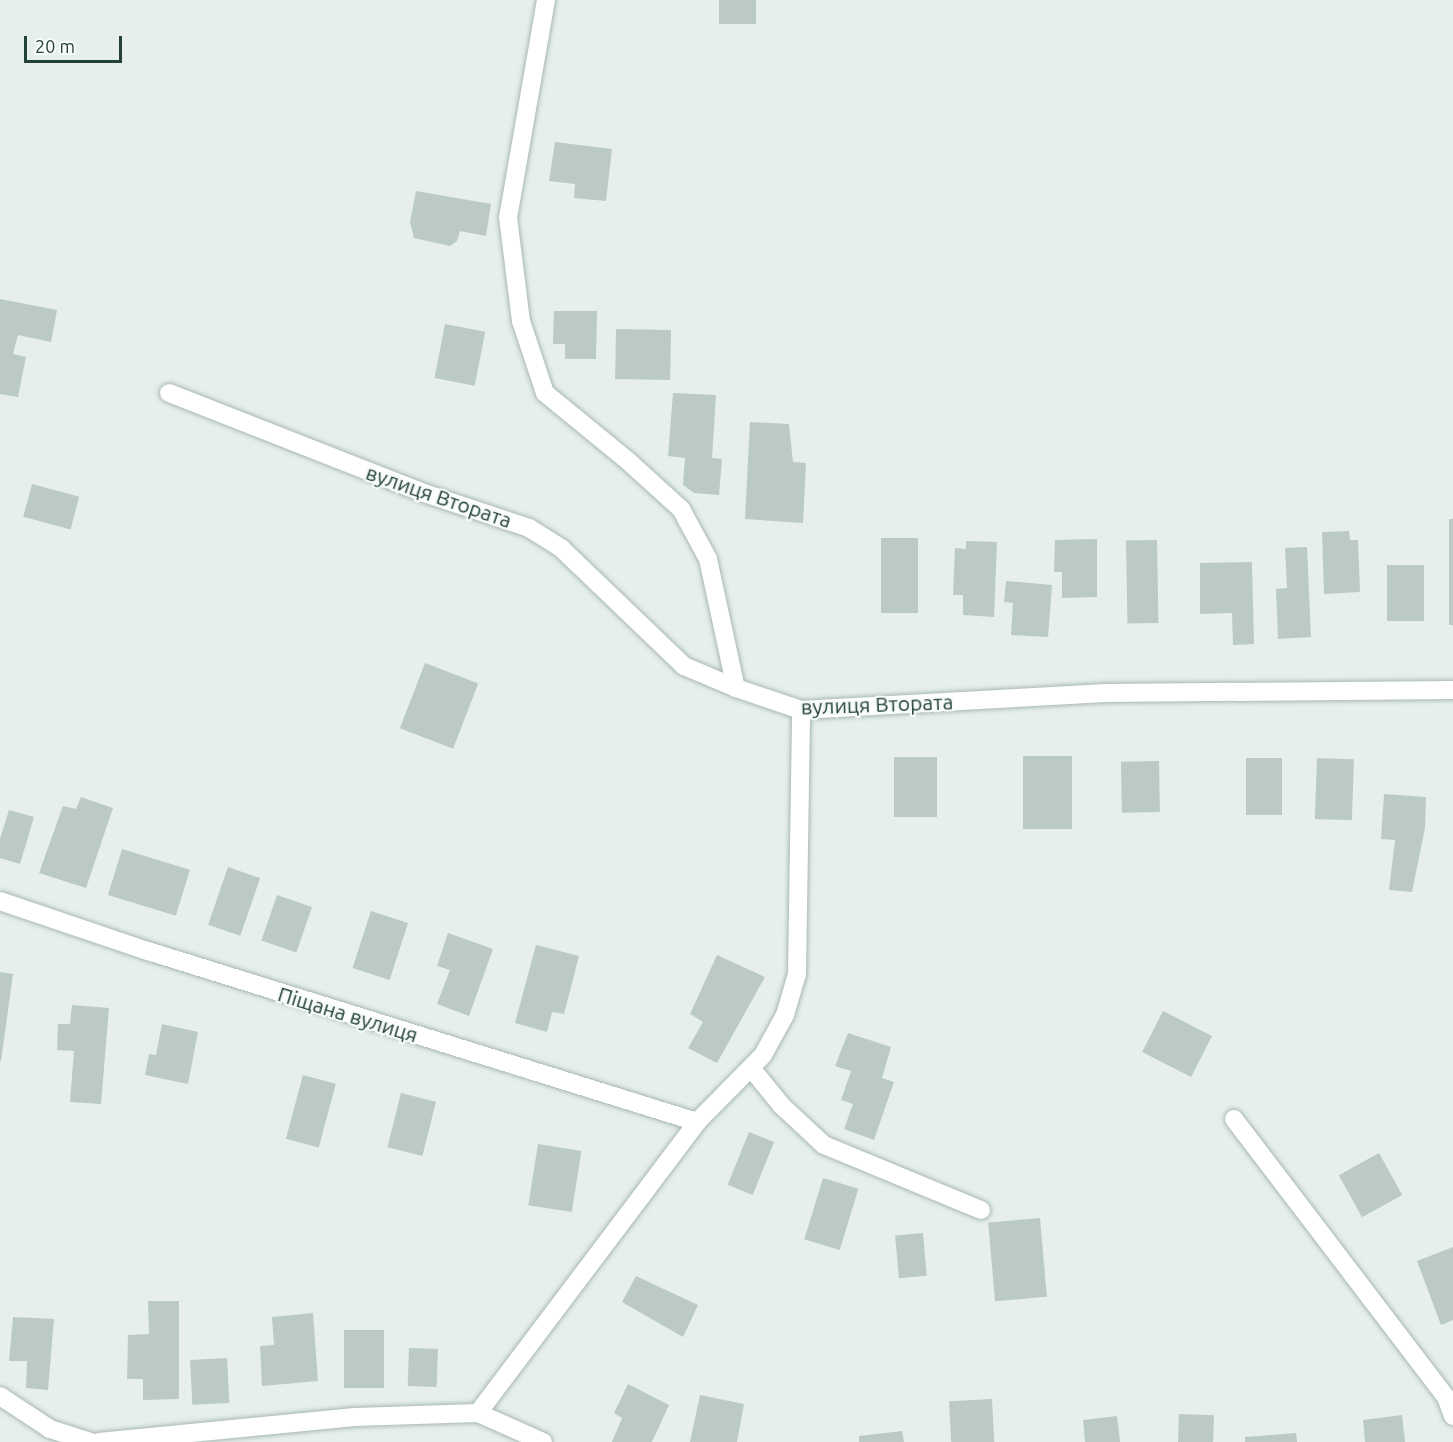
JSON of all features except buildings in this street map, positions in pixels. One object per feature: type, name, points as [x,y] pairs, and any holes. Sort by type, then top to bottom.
[{"type":"street","points":[[546,0],[508,217],[520,321],[545,393],[628,461],[681,509],[708,559],[736,688]]},
{"type":"street","name":"вулиця Втората","points":[[169,393],[424,493],[529,528],[562,549],[684,666],[736,688],[801,710],[1106,693],[1453,690]]},
{"type":"street","points":[[478,1413],[697,1122],[763,1055],[785,1015],[796,974],[801,710]]},
{"type":"street","name":"Піщана вулиця","points":[[0,901],[148,951],[697,1122]]},
{"type":"street","points":[[751,1068],[782,1106],[824,1145],[981,1210]]},
{"type":"street","points":[[1234,1119],[1446,1397],[1453,1416]]},
{"type":"street","points":[[0,1396],[50,1429],[91,1442]]},
{"type":"street","points":[[99,1442],[355,1417],[478,1413],[543,1442]]}]
